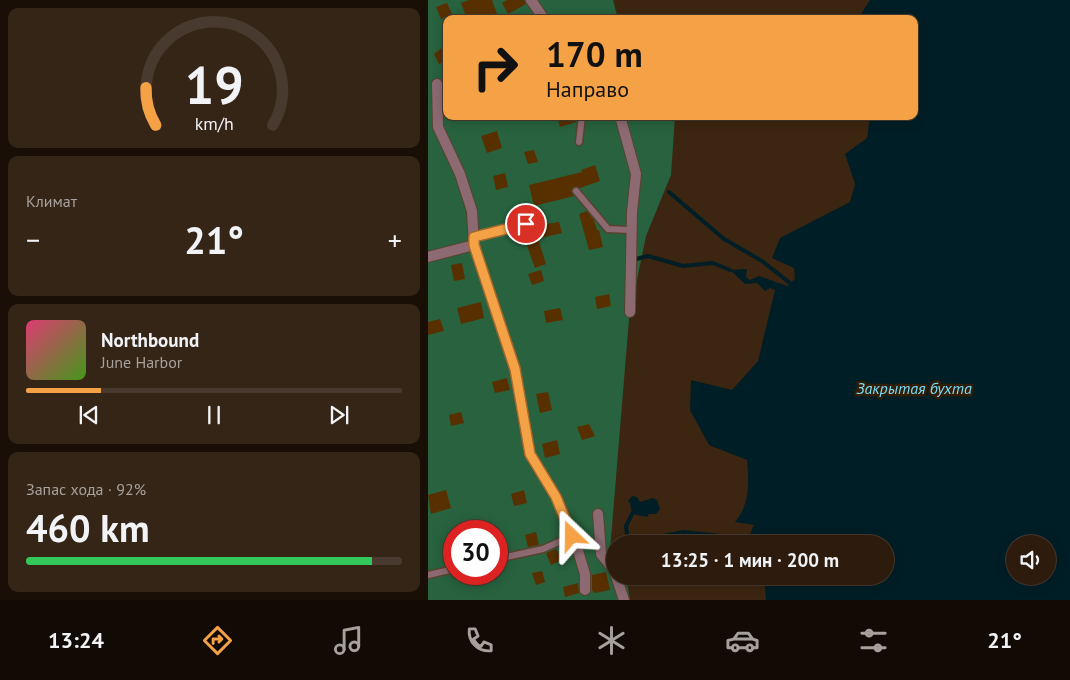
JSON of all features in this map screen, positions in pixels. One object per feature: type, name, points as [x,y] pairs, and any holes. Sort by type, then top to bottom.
[{"type":"street","points":[[531,0],[541,15]]},
{"type":"street","points":[[437,84],[438,127],[460,174],[472,211],[474,241],[515,369],[530,454],[556,497],[585,574],[586,590]]},
{"type":"street","points":[[621,120],[636,174],[631,230],[630,312]]},
{"type":"street","points":[[428,257],[474,241]]},
{"type":"street","points":[[598,514],[601,554],[606,560]]},
{"type":"street","points":[[619,585],[624,600]]},
{"type":"lane","points":[[579,142],[582,120]]},
{"type":"lane","points":[[576,191],[608,229],[631,230]]},
{"type":"lane","points":[[474,241],[526,224]]},
{"type":"lane","points":[[508,556],[543,548],[572,536]]},
{"type":"lane","points":[[428,575],[443,572]]},
{"type":"green space","points":[[428,0],[613,0],[617,15],[443,15],[443,120],[675,120],[671,175],[646,236],[629,319],[611,535],[606,535],[606,585],[627,585],[630,600],[428,600]]},
{"type":"water","name":"Закрытая бухта","points":[[870,0],[1070,0],[1070,600],[766,600],[765,585],[894,585],[894,535],[750,535],[754,525],[735,522],[746,501],[748,485],[747,460],[709,445],[690,410],[691,380],[732,390],[758,361],[775,290],[770,288],[765,291],[757,283],[745,284],[730,270],[747,269],[746,277],[750,280],[759,276],[787,286],[795,279],[794,268],[772,258],[780,238],[850,202],[855,184],[845,154],[867,138],[869,120],[918,120],[918,15],[861,15]]},
{"type":"water","points":[[632,496],[637,497],[640,502],[653,498],[657,500],[660,509],[656,514],[649,514],[647,517],[632,514],[628,501]]},
{"type":"water","name":"Закрытая бухта","points":[[683,530],[730,535],[659,535]]},
{"type":"building","points":[[469,0],[492,0],[497,14],[466,15],[461,3]]},
{"type":"building","points":[[507,0],[524,0],[526,4],[508,14],[502,3]]},
{"type":"building","points":[[447,3],[452,14],[443,15],[441,19],[436,7]]},
{"type":"building","points":[[443,47],[443,62],[439,64],[434,54]]},
{"type":"building","points":[[558,120],[576,120],[576,122],[560,127]]},
{"type":"building","points":[[497,131],[502,148],[487,153],[481,136]]},
{"type":"building","points":[[534,150],[538,162],[528,164],[524,152]]},
{"type":"building","points":[[595,165],[600,181],[580,188],[573,187],[571,191],[574,196],[534,206],[529,185],[582,172],[581,170]]},
{"type":"building","points":[[505,173],[508,187],[496,190],[493,176]]},
{"type":"building","points":[[542,209],[547,224],[559,222],[562,233],[541,238],[533,212]]},
{"type":"building","points":[[587,211],[594,220],[597,230],[599,230],[603,247],[589,250],[579,214]]},
{"type":"building","points":[[538,239],[546,264],[535,268],[526,243]]},
{"type":"building","points":[[462,263],[465,279],[454,281],[451,265]]},
{"type":"building","points":[[541,270],[544,281],[532,285],[528,274]]},
{"type":"building","points":[[609,294],[611,306],[597,309],[595,297]]},
{"type":"building","points":[[481,302],[484,318],[461,324],[457,308]]},
{"type":"building","points":[[560,308],[563,320],[546,323],[544,311]]},
{"type":"building","points":[[440,319],[444,331],[428,335],[428,322]]},
{"type":"building","points":[[507,378],[510,390],[495,393],[492,382]]},
{"type":"building","points":[[548,392],[552,410],[540,413],[536,394]]},
{"type":"building","points":[[461,412],[464,423],[451,426],[449,415]]},
{"type":"building","points":[[589,424],[595,436],[582,440],[577,427]]},
{"type":"building","points":[[557,440],[560,454],[545,458],[542,444]]},
{"type":"building","points":[[446,490],[451,508],[431,514],[428,495]]},
{"type":"building","points":[[524,490],[527,503],[514,506],[511,494]]},
{"type":"building","points":[[536,532],[539,545],[528,547],[525,535]]},
{"type":"building","points":[[556,549],[562,560],[551,565],[546,553]]},
{"type":"building","points":[[542,571],[545,582],[536,585],[532,573]]},
{"type":"building","points":[[606,572],[606,585],[609,585],[610,590],[594,593],[592,590],[592,575]]},
{"type":"building","points":[[578,583],[579,593],[565,597],[563,587]]},
{"type":"waterway","points":[[669,192],[724,239],[762,261],[790,283]]},
{"type":"waterway","points":[[632,260],[648,256],[683,266],[713,263],[730,270]]},
{"type":"waterway","points":[[627,534],[626,526],[632,514]]},
{"type":"route","points":[[526,224],[474,237],[474,245],[515,369],[530,454],[556,497],[572,536]]}]
